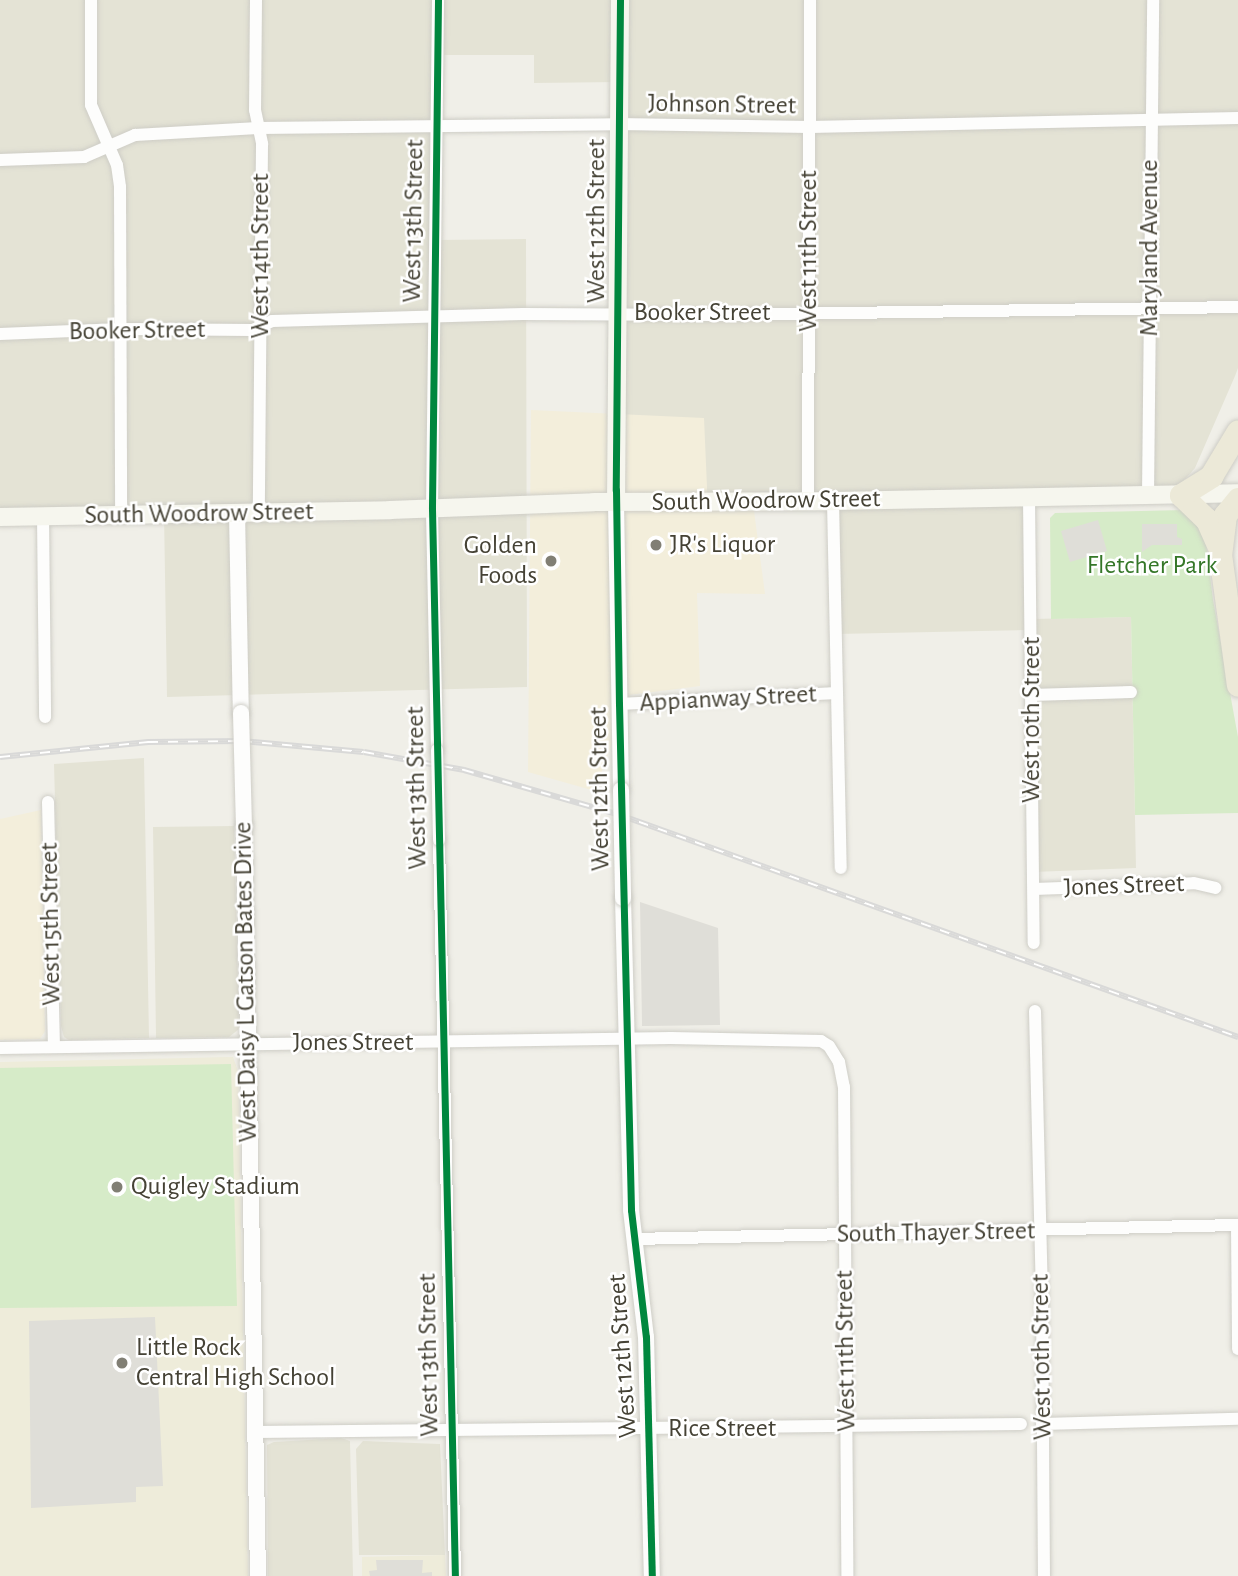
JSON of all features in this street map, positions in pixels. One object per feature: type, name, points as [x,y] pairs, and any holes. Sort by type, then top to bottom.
[{"type":"highway","points":[[1235,438],[1229,474],[1238,487]]},
{"type":"highway","points":[[1235,438],[1212,476],[1181,495],[1207,520],[1220,554],[1238,685]]},
{"type":"highway","points":[[1220,554],[1225,515],[1238,499]]},
{"type":"main road","name":"West 12th Street","points":[[616,503],[620,0]]},
{"type":"main road","name":"South Woodrow Street","points":[[0,517],[1238,493]]},
{"type":"street","points":[[91,0],[91,105],[117,165],[120,187],[121,515]]},
{"type":"street","name":"West 14th Street","points":[[256,0],[255,110],[262,144],[259,513]]},
{"type":"street","name":"West 13th Street","points":[[438,0],[432,509],[455,1576]]},
{"type":"street","name":"West 11th Street","points":[[808,502],[810,0]]},
{"type":"street","name":"Maryland Avenue","points":[[1148,496],[1153,0]]},
{"type":"street","name":"Johnson Street","points":[[0,160],[84,156],[135,135],[258,128],[618,124],[810,127],[1238,118]]},
{"type":"street","name":"Booker Street","points":[[0,334],[121,329],[253,330],[272,321],[617,313],[1238,307]]},
{"type":"street","name":"West 10th Street","points":[[1029,498],[1034,943]]},
{"type":"street","points":[[833,501],[841,868]]},
{"type":"street","name":"West 12th Street","points":[[616,503],[626,1039],[634,1239],[646,1337],[652,1576]]},
{"type":"street","name":"West Daisy L Gatson Bates Drive","points":[[237,513],[258,1576]]},
{"type":"street","points":[[43,516],[45,717]]},
{"type":"street","points":[[1031,695],[1132,692]]},
{"type":"street","name":"Appianway Street","points":[[619,704],[837,693]]},
{"type":"street","name":"West 15th Street","points":[[48,802],[54,1047]]},
{"type":"street","name":"Jones Street","points":[[1034,889],[1194,883],[1214,888]]},
{"type":"street","name":"West 10th Street","points":[[1035,1011],[1044,1576]]},
{"type":"street","name":"Jones Street","points":[[0,1048],[797,1038],[821,1041],[829,1046]]},
{"type":"street","name":"West 11th Street","points":[[829,1046],[839,1062],[844,1087],[847,1576]]},
{"type":"street","points":[[1238,1225],[1238,1349]]},
{"type":"street","name":"South Thayer Street","points":[[634,1239],[1238,1225]]},
{"type":"street","points":[[1042,1423],[1238,1419]]},
{"type":"street","name":"Rice Street","points":[[255,1432],[848,1428],[1021,1424]]},
{"type":"shaded area","points":[[0,0],[1238,0],[1238,368],[1235,376],[1195,468],[1171,495],[1029,498],[1031,619],[1131,617],[1136,868],[1033,872],[1025,630],[836,634],[833,502],[616,503],[619,82],[534,83],[534,55],[437,55],[435,240],[526,239],[527,687],[167,697],[164,514],[0,517]]},
{"type":"shaded area","points":[[531,410],[704,418],[708,510],[754,511],[765,594],[697,593],[700,686],[629,695],[595,791],[528,772]]},
{"type":"shaded area","points":[[1098,520],[1107,551],[1070,562],[1061,531]]},
{"type":"shaded area","points":[[1142,524],[1177,524],[1177,537],[1182,539],[1182,545],[1152,545],[1142,552]]},
{"type":"shaded area","points":[[144,758],[149,1038],[69,1040],[64,1037],[61,1026],[54,764]]},
{"type":"shaded area","points":[[41,810],[45,1031],[40,1039],[0,1040],[0,819]]},
{"type":"shaded area","points":[[234,826],[239,1029],[229,1037],[156,1038],[153,827]]},
{"type":"shaded area","points":[[640,902],[718,928],[720,1025],[642,1026]]},
{"type":"shaded area","name":"Little Rock Central High School","points":[[233,1057],[238,1071],[248,1576],[0,1576],[0,1062]]},
{"type":"shaded area","points":[[155,1317],[163,1486],[136,1487],[136,1502],[31,1508],[29,1321]]},
{"type":"shaded area","points":[[341,1438],[350,1441],[353,1576],[268,1576],[267,1445],[274,1442]]},
{"type":"shaded area","points":[[363,1441],[440,1444],[445,1555],[359,1555],[356,1449]]},
{"type":"shaded area","points":[[445,1555],[446,1576],[362,1576],[362,1557]]},
{"type":"shaded area","points":[[376,1560],[423,1560],[422,1573],[432,1572],[432,1576],[370,1576],[369,1571],[377,1570]]},
{"type":"green space","name":"Fletcher Park","points":[[1184,510],[1205,535],[1213,600],[1238,737],[1238,813],[1135,815],[1131,617],[1051,619],[1050,518],[1055,513]]},
{"type":"green space","name":"Quigley Stadium","points":[[231,1064],[237,1306],[0,1308],[0,1068]]},
{"type":"railway","points":[[0,757],[148,742],[242,741],[364,752],[464,770],[620,815],[1238,1037]]},
{"type":"cycle path","points":[[438,0],[432,509],[455,1576]]},
{"type":"cycle path","points":[[620,0],[616,490],[619,704],[631,1210],[646,1337],[652,1576]]},
{"type":"place","name":"JR's Liquor","points":[[656,545]]},
{"type":"place","name":"Golden Foods","points":[[551,561]]},
{"type":"place","name":"Quigley Stadium","points":[[117,1187]]},
{"type":"place","name":"Little Rock Central High School","points":[[122,1363]]}]
